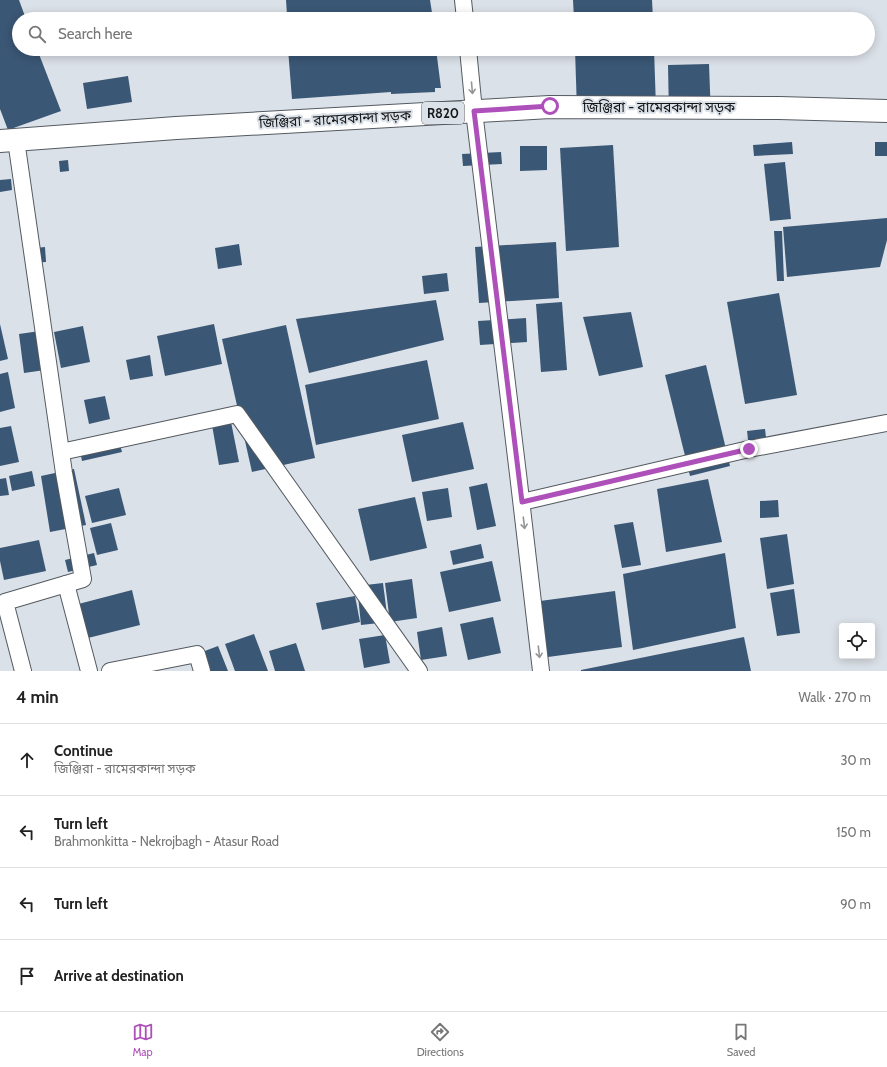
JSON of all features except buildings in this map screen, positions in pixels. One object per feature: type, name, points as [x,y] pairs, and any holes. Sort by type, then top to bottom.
[{"type":"main road","name":"জিঞ্জিরা - রামেরকান্দা সড়ক","points":[[8,141],[176,128],[550,106],[779,108],[887,112]]},
{"type":"street","points":[[464,0],[465,12]]},
{"type":"street","points":[[469,56],[541,671]]},
{"type":"street","points":[[8,141],[60,452],[83,579],[5,602],[24,671]]},
{"type":"street","points":[[60,452],[237,414],[419,671]]},
{"type":"street","points":[[522,502],[749,449],[886,423]]},
{"type":"street","points":[[66,584],[89,671]]},
{"type":"street","points":[[110,671],[197,654],[202,671]]},
{"type":"route","points":[[550,106],[474,111],[522,502],[749,449]]}]
